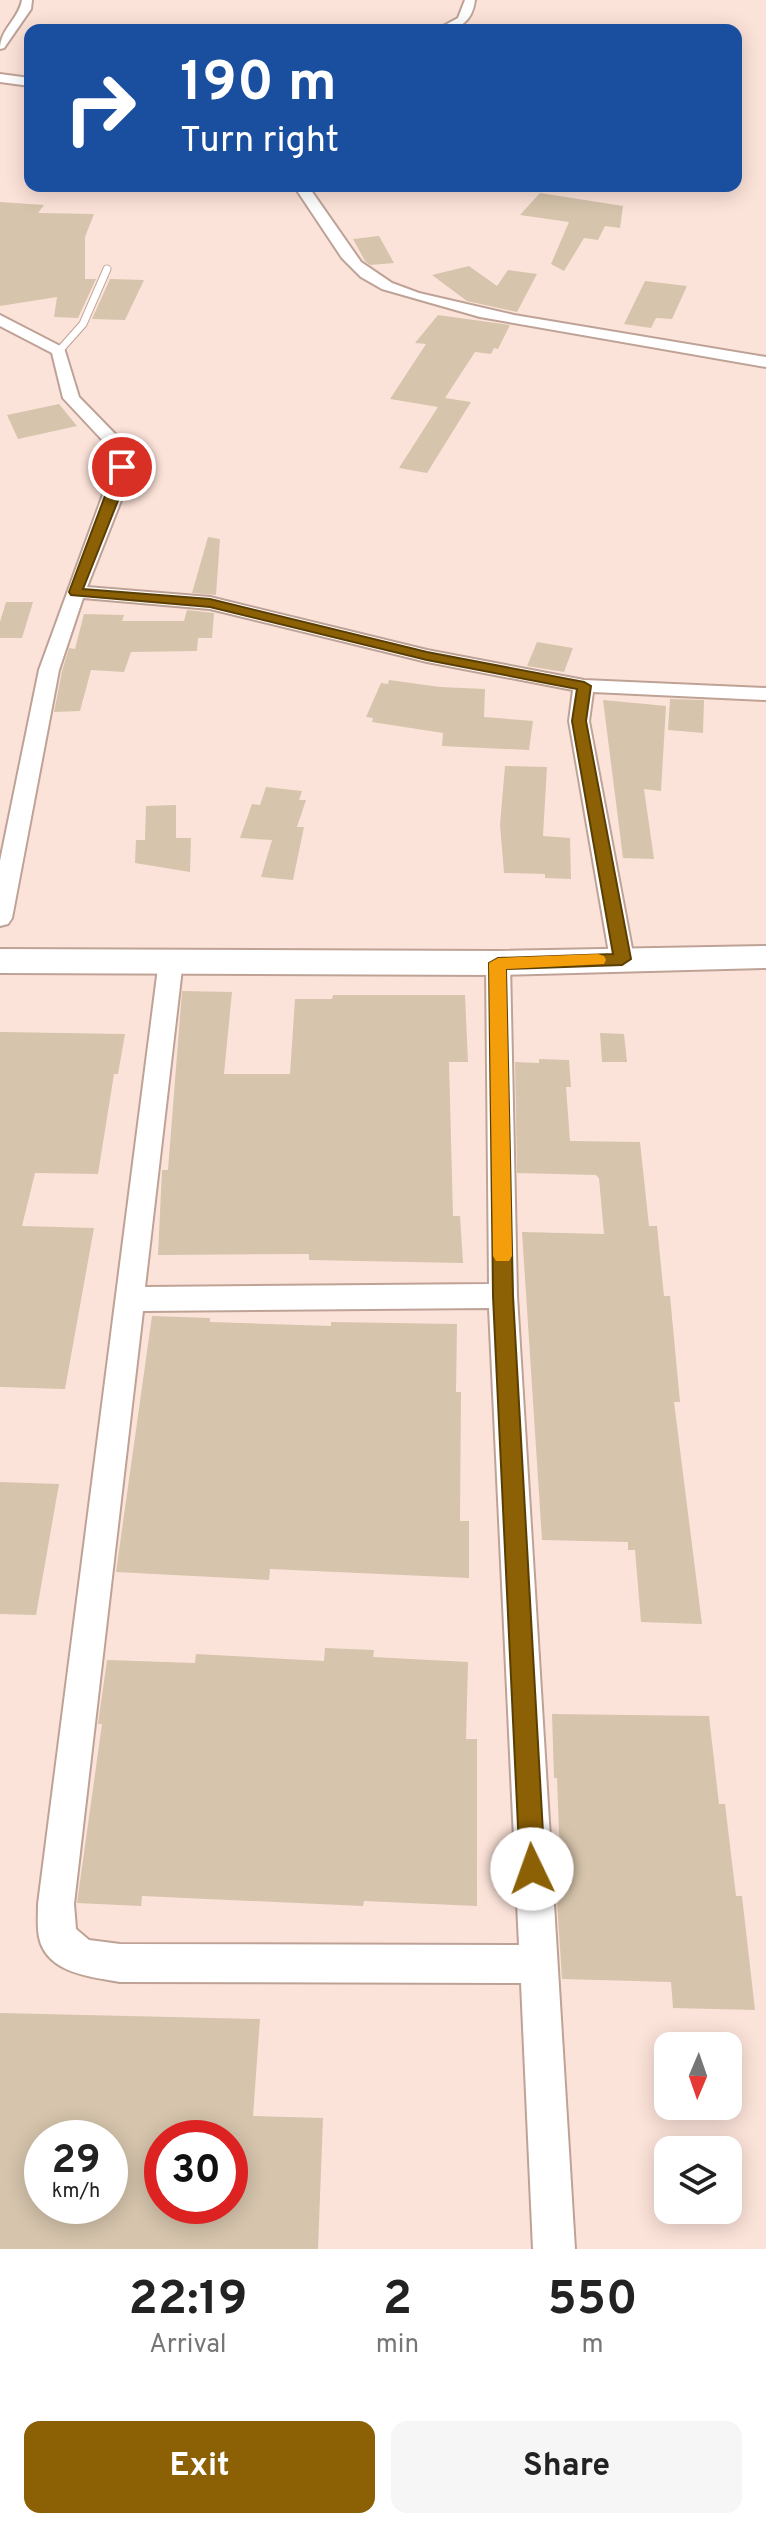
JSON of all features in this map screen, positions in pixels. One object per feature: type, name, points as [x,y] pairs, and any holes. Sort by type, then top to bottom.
[{"type":"main road","points":[[0,961],[498,963],[766,957]]},
{"type":"street","points":[[0,46],[6,33],[26,9],[27,0]]},
{"type":"street","points":[[455,24],[465,19],[470,0]]},
{"type":"street","points":[[0,78],[24,81]]},
{"type":"street","points":[[305,192],[333,229],[341,249],[365,274],[386,286],[546,324],[704,355],[766,362]]},
{"type":"street","points":[[0,320],[59,351],[71,398],[115,444],[122,467],[117,488],[49,670],[0,918]]},
{"type":"street","points":[[76,592],[210,603],[427,656],[584,686],[766,694]]},
{"type":"street","points":[[584,686],[579,721],[622,959]]},
{"type":"street","points":[[171,960],[56,1904],[58,1938],[81,1957],[120,1963],[537,1964]]},
{"type":"street","points":[[498,963],[503,1296],[554,2249]]},
{"type":"street","points":[[128,1299],[503,1296]]},
{"type":"lane","points":[[59,351],[84,324],[107,269]]},
{"type":"building","points":[[540,193],[623,206],[620,228],[605,226],[598,240],[584,238],[564,271],[551,264],[569,222],[520,215]]},
{"type":"building","points":[[0,202],[44,205],[38,213],[94,214],[85,237],[85,279],[96,279],[78,318],[54,317],[57,297],[0,306]]},
{"type":"building","points":[[379,236],[394,263],[370,265],[353,239]]},
{"type":"building","points":[[469,266],[497,286],[508,270],[537,274],[517,312],[467,301],[432,275]]},
{"type":"building","points":[[110,279],[144,280],[125,320],[92,319]]},
{"type":"building","points":[[645,281],[687,286],[672,319],[656,318],[651,328],[624,324]]},
{"type":"building","points":[[438,315],[510,325],[498,349],[494,348],[491,354],[475,352],[445,398],[471,402],[427,473],[399,468],[438,407],[390,399],[426,344],[415,343]]},
{"type":"building","points":[[59,404],[77,426],[18,439],[7,415]]},
{"type":"building","points":[[208,537],[220,539],[216,595],[192,593]]},
{"type":"building","points":[[6,602],[33,602],[22,638],[0,638],[0,622]]},
{"type":"building","points":[[187,610],[214,613],[212,638],[198,638],[197,651],[131,652],[124,672],[91,670],[80,711],[54,712],[69,648],[75,649],[84,614],[124,615],[122,621],[184,621]]},
{"type":"building","points":[[537,642],[573,648],[564,672],[527,666]]},
{"type":"building","points":[[389,680],[485,689],[484,717],[533,721],[529,750],[442,746],[443,733],[372,722],[373,718],[366,717],[381,683],[388,684]]},
{"type":"building","points":[[670,699],[704,700],[703,733],[668,730]]},
{"type":"building","points":[[603,700],[666,706],[661,791],[644,789],[654,859],[623,858]]},
{"type":"building","points":[[505,766],[547,767],[543,836],[570,838],[571,879],[545,878],[545,874],[504,873],[500,825]]},
{"type":"building","points":[[266,787],[302,791],[299,800],[306,800],[297,827],[304,827],[293,880],[261,877],[272,840],[240,838],[252,804],[260,805]]},
{"type":"building","points":[[176,805],[176,838],[191,838],[190,872],[135,863],[136,840],[145,840],[146,806]]},
{"type":"building","points":[[182,991],[232,992],[224,1074],[290,1074],[295,999],[332,999],[333,995],[465,995],[468,1062],[449,1062],[453,1216],[460,1216],[463,1263],[309,1260],[309,1254],[158,1255],[162,1170],[168,1170]]},
{"type":"building","points":[[0,1032],[125,1034],[118,1074],[114,1074],[98,1174],[35,1173],[22,1226],[94,1228],[65,1389],[0,1387]]},
{"type":"building","points":[[600,1033],[624,1034],[627,1062],[602,1062]]},
{"type":"building","points":[[539,1059],[569,1060],[571,1087],[566,1087],[570,1141],[640,1142],[649,1226],[657,1226],[664,1296],[670,1296],[680,1402],[674,1402],[702,1624],[641,1622],[635,1550],[628,1550],[628,1542],[542,1540],[522,1232],[604,1234],[599,1178],[596,1175],[517,1173],[515,1062],[539,1063]]},
{"type":"building","points":[[152,1316],[210,1318],[210,1322],[331,1326],[331,1322],[457,1324],[456,1392],[461,1392],[460,1521],[469,1521],[469,1578],[270,1569],[269,1580],[116,1572]]},
{"type":"building","points":[[0,1482],[59,1484],[36,1615],[0,1614]]},
{"type":"building","points":[[325,1648],[374,1650],[373,1657],[468,1662],[466,1739],[477,1739],[477,1906],[364,1901],[363,1906],[142,1896],[141,1906],[77,1903],[102,1724],[98,1724],[107,1660],[195,1663],[196,1654],[324,1661]]},
{"type":"building","points":[[552,1714],[709,1716],[719,1804],[725,1804],[736,1896],[742,1896],[755,2010],[673,2008],[671,1982],[562,1979],[556,1886],[561,1886],[557,1778],[554,1778]]},
{"type":"building","points":[[0,2013],[260,2019],[253,2116],[323,2118],[318,2249],[0,2249]]},
{"type":"slow traffic","points":[[502,1256],[498,963],[598,960]]},
{"type":"route","points":[[122,467],[117,488],[76,592],[210,603],[427,656],[584,686],[579,721],[622,959],[498,963],[503,1296],[532,1869]]}]
